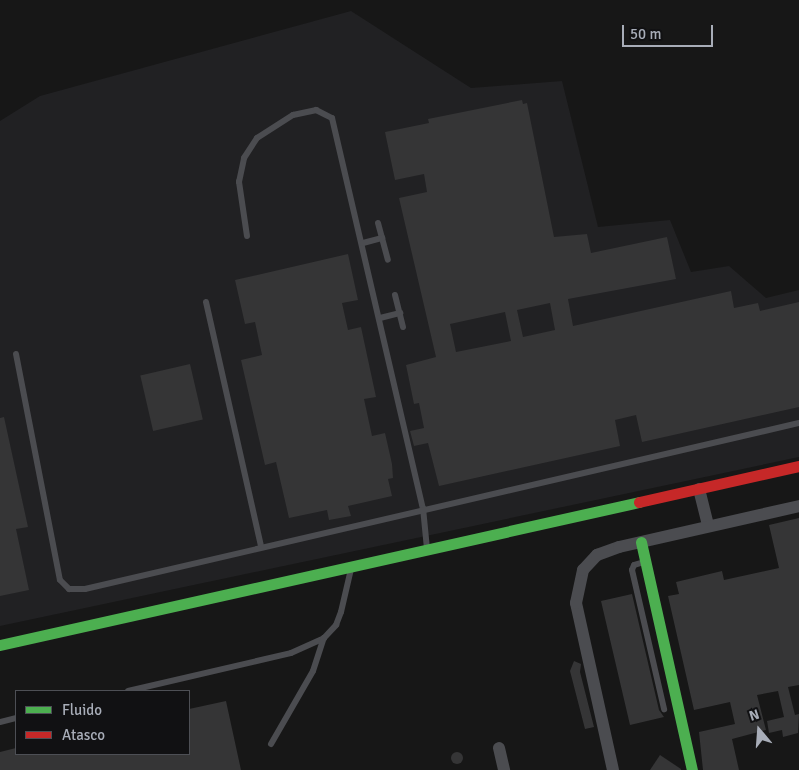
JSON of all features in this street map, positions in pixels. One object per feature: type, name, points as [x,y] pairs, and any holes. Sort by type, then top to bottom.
[{"type":"street","points":[[0,645],[352,568],[799,466]]},
{"type":"street","points":[[699,489],[708,526]]},
{"type":"street","points":[[613,770],[576,603],[577,585],[583,570],[597,555],[641,542],[799,506]]},
{"type":"street","points":[[641,542],[692,770]]},
{"type":"street","points":[[499,748],[504,770]]},
{"type":"lane","points":[[247,236],[239,182],[244,158],[256,138],[293,115],[316,110],[332,118],[364,243],[423,508],[427,550]]},
{"type":"lane","points":[[378,223],[388,260]]},
{"type":"lane","points":[[364,243],[382,238]]},
{"type":"lane","points":[[395,295],[404,327]]},
{"type":"lane","points":[[206,302],[261,546]]},
{"type":"lane","points":[[380,318],[400,313]]},
{"type":"lane","points":[[16,354],[60,580],[69,588],[86,589],[423,508],[799,423]]},
{"type":"lane","points":[[645,561],[634,565],[632,570],[664,709]]},
{"type":"lane","points":[[132,690],[291,653],[324,638],[336,625],[352,568]]},
{"type":"lane","points":[[271,744],[313,671],[324,638]]},
{"type":"lane","points":[[0,722],[15,718]]},
{"type":"shaded area","points":[[351,11],[471,88],[562,81],[598,227],[670,220],[691,272],[729,266],[766,298],[799,290],[799,457],[0,626],[0,121],[40,96]]},
{"type":"building","points":[[522,100],[523,104],[527,103],[554,237],[587,234],[591,253],[667,237],[676,279],[568,299],[573,326],[731,291],[734,308],[758,303],[760,311],[799,302],[799,407],[642,442],[636,415],[615,420],[620,446],[439,486],[428,443],[414,446],[410,431],[424,428],[419,403],[414,404],[406,365],[436,357],[399,198],[427,192],[424,174],[395,180],[385,132],[429,123],[428,119]],"holes":[[[550,303],[555,330],[523,337],[517,310]],[[505,312],[511,341],[456,352],[450,324]]]},
{"type":"building","points":[[348,254],[358,300],[342,303],[348,330],[361,327],[376,397],[364,399],[372,436],[385,433],[392,464],[393,478],[388,479],[392,496],[348,506],[351,516],[329,520],[327,510],[289,518],[276,462],[265,465],[241,360],[262,355],[255,322],[245,324],[235,280]]},
{"type":"building","points":[[190,364],[203,420],[153,431],[140,375]]},
{"type":"building","points":[[4,417],[28,527],[16,529],[29,590],[0,596],[0,418]]},
{"type":"building","points":[[799,518],[799,685],[788,687],[795,715],[799,714],[798,733],[783,737],[782,730],[769,733],[767,721],[784,717],[778,691],[757,695],[766,730],[732,739],[739,770],[703,770],[699,732],[735,724],[730,702],[694,710],[668,596],[679,594],[676,582],[722,571],[724,580],[779,568],[769,525]]},
{"type":"building","points":[[632,594],[659,710],[664,717],[630,725],[601,601]]},
{"type":"building","points":[[574,661],[581,664],[580,672],[594,727],[585,729],[570,671]]},
{"type":"building","points":[[226,701],[241,770],[0,770],[0,752],[15,748],[15,755],[190,755],[190,709]]},
{"type":"building","points":[[457,752],[463,758],[457,764],[451,758]]},
{"type":"building","points":[[660,755],[681,769],[681,770],[650,770]]},
{"type":"traffic: fast","points":[[0,645],[639,502]]},
{"type":"traffic: fast","points":[[641,542],[692,770]]},
{"type":"traffic: jam","points":[[639,502],[799,466]]}]
